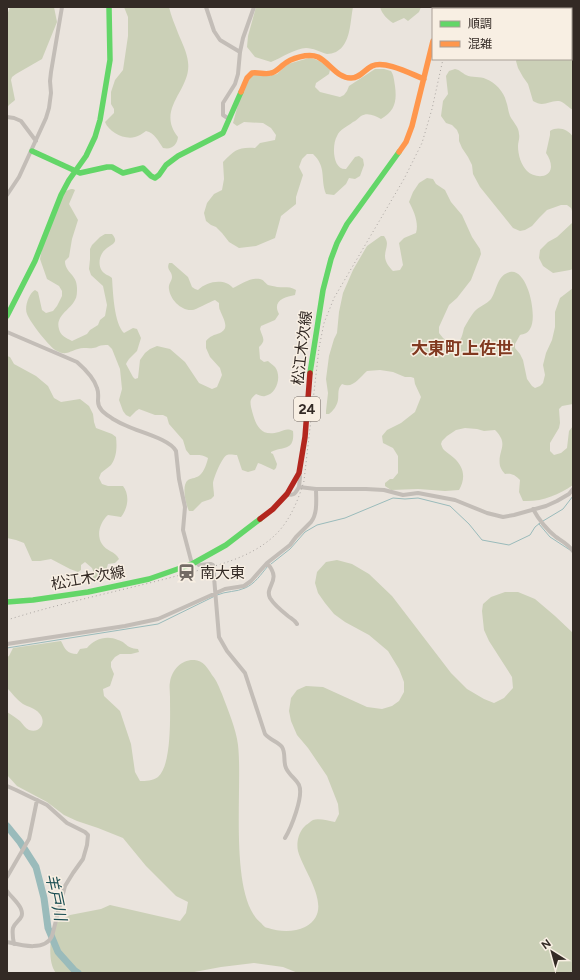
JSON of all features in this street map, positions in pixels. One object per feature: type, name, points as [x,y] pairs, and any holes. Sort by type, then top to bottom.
[{"type":"street","points":[[7,195],[19,177],[32,151],[49,108],[51,72],[62,7]]},
{"type":"street","points":[[7,316],[30,273],[61,195],[91,147],[95,137],[100,120],[110,60],[109,7]]},
{"type":"street","points":[[206,7],[214,31],[220,40],[240,52]]},
{"type":"street","points":[[229,119],[223,115],[223,103],[235,84],[238,74],[243,38],[254,7]]},
{"type":"street","name":"松江木次線","points":[[7,602],[33,600],[88,592],[136,582],[194,563],[226,544],[250,527],[273,509],[286,494],[299,472],[305,436],[311,364],[322,290],[331,259],[337,242],[347,224],[406,142],[412,126],[432,46]]},
{"type":"street","points":[[32,151],[80,173],[86,173],[109,167],[123,173],[145,168],[155,178],[166,165],[178,156],[223,133],[249,75],[254,72],[267,74],[275,72],[285,63],[308,55],[313,55],[339,75],[348,78],[356,78],[376,64],[403,70],[424,79]]},
{"type":"street","points":[[7,117],[22,121],[36,141]]},
{"type":"street","points":[[7,332],[77,362],[94,380],[97,388],[98,405],[101,410],[113,419],[128,427],[148,433],[170,445],[176,451],[179,479],[185,507],[183,530],[189,554],[194,563],[199,565],[212,564],[219,636],[227,651],[245,673],[265,734],[269,739],[282,747],[284,764],[300,787],[301,793],[298,807],[285,838]]},
{"type":"street","points":[[286,494],[291,495],[296,493],[299,487],[299,472]]},
{"type":"street","points":[[299,487],[316,489],[384,490],[403,495],[418,493],[455,500],[487,513],[503,517],[533,510],[556,502],[569,494],[573,489]]},
{"type":"street","points":[[7,644],[158,619],[216,595],[225,589],[244,586],[290,545],[313,519],[316,507],[316,489]]},
{"type":"street","points":[[533,510],[540,521],[555,536],[570,546],[573,550]]},
{"type":"street","points":[[268,565],[273,571],[274,577],[269,590],[270,598],[289,617],[296,621],[297,624]]},
{"type":"street","points":[[7,786],[47,806],[67,823],[88,835],[84,859],[73,872],[65,886],[50,941],[38,946],[7,942]]},
{"type":"street","points":[[7,877],[29,839],[37,800]]},
{"type":"street","points":[[7,891],[20,907],[22,912],[20,920],[13,927],[14,944]]},
{"type":"green space","points":[[10,7],[54,7],[57,22],[42,59],[12,77],[11,80],[15,100],[7,108],[7,15]]},
{"type":"green space","points":[[124,7],[169,7],[185,51],[188,62],[188,72],[172,108],[170,117],[172,127],[178,137],[175,145],[171,148],[163,148],[154,135],[149,132],[146,131],[131,138],[126,137],[113,132],[105,122],[114,113],[114,109],[111,104],[111,92],[115,80],[123,70],[128,36],[128,17]]},
{"type":"green space","points":[[256,7],[353,7],[349,32],[345,44],[336,52],[327,54],[302,48],[271,62],[255,57],[247,47],[248,36]]},
{"type":"green space","points":[[380,7],[421,7],[419,12],[408,21],[404,18],[393,23],[385,16]]},
{"type":"green space","points":[[521,7],[522,8],[456,8]]},
{"type":"green space","points":[[573,7],[573,110],[559,101],[540,104],[533,101],[528,84],[518,68],[516,61],[572,60],[572,8],[558,8]]},
{"type":"green space","points":[[309,58],[321,62],[330,70],[329,74],[316,83],[315,87],[320,92],[340,97],[344,95],[349,86],[375,69],[391,71],[394,78],[396,91],[394,105],[389,113],[381,119],[369,114],[361,116],[342,130],[335,140],[334,156],[341,168],[346,169],[355,157],[359,156],[363,159],[364,165],[360,176],[355,179],[349,178],[346,184],[334,195],[326,194],[324,189],[322,168],[313,154],[307,154],[302,159],[299,167],[303,175],[296,197],[296,204],[281,216],[275,238],[256,246],[239,248],[229,242],[216,227],[206,221],[204,213],[207,203],[214,194],[222,190],[224,179],[223,162],[237,150],[255,148],[260,143],[275,140],[276,135],[271,128],[263,123],[244,122],[237,126],[233,123],[245,81],[253,75],[261,74],[269,76],[277,74],[288,64]]},
{"type":"green space","points":[[455,69],[468,76],[489,80],[501,91],[505,98],[510,116],[519,131],[518,149],[520,160],[525,169],[530,173],[541,176],[548,174],[550,171],[551,163],[546,153],[550,131],[553,129],[563,129],[571,134],[573,137],[573,214],[571,208],[567,205],[561,205],[547,210],[532,226],[525,230],[520,231],[513,228],[480,187],[473,174],[472,165],[459,141],[457,130],[452,125],[446,123],[441,116],[443,101],[448,94],[446,76],[449,71]]},
{"type":"green space","points":[[427,178],[433,179],[436,184],[445,190],[451,202],[462,215],[472,237],[480,249],[481,254],[471,280],[457,298],[449,305],[439,327],[439,333],[448,342],[455,344],[460,340],[464,328],[471,316],[476,310],[491,299],[502,276],[510,272],[516,273],[522,278],[526,285],[530,295],[533,315],[530,329],[524,334],[520,335],[515,344],[515,348],[523,360],[527,379],[535,388],[540,386],[543,383],[545,375],[543,365],[546,353],[552,340],[555,327],[555,312],[560,298],[573,288],[573,404],[562,406],[559,409],[559,428],[550,443],[550,451],[554,455],[561,453],[567,448],[569,431],[573,426],[573,485],[556,495],[543,499],[523,501],[519,492],[520,480],[513,475],[505,474],[500,466],[502,440],[499,435],[495,430],[484,431],[465,428],[456,430],[447,436],[441,444],[443,449],[457,461],[462,469],[463,481],[459,490],[391,490],[385,486],[385,483],[390,479],[393,479],[398,473],[398,456],[393,448],[383,443],[382,436],[387,430],[401,423],[415,412],[421,397],[414,378],[380,370],[367,371],[353,384],[342,384],[340,386],[336,406],[329,414],[326,414],[328,393],[326,379],[329,356],[337,333],[343,293],[353,270],[367,246],[381,236],[384,236],[387,241],[385,256],[388,264],[393,271],[400,270],[403,265],[399,243],[404,238],[416,233],[417,229],[416,217],[409,202],[419,183]]},
{"type":"green space","points":[[71,189],[75,190],[69,204],[78,220],[72,239],[69,257],[65,261],[67,268],[75,280],[77,293],[73,304],[59,320],[58,324],[60,331],[64,336],[72,341],[87,334],[98,325],[100,320],[105,316],[107,305],[103,286],[91,275],[89,269],[90,249],[100,237],[105,234],[112,234],[115,241],[107,248],[100,258],[100,268],[112,278],[116,315],[121,328],[124,333],[133,328],[137,329],[141,338],[137,351],[126,364],[135,379],[138,378],[140,360],[145,353],[157,346],[170,349],[185,362],[199,383],[212,389],[217,387],[222,375],[220,368],[210,357],[206,348],[206,341],[212,336],[223,331],[225,328],[225,322],[219,303],[215,300],[192,310],[184,309],[177,304],[171,297],[169,289],[172,277],[168,267],[169,263],[172,263],[188,277],[192,287],[198,290],[206,284],[216,282],[225,283],[233,288],[246,281],[260,279],[269,285],[296,290],[295,295],[280,300],[277,306],[279,314],[275,320],[261,326],[260,329],[263,336],[263,342],[259,347],[260,359],[264,362],[268,361],[275,367],[278,380],[273,392],[264,396],[256,394],[251,402],[256,424],[262,431],[272,433],[286,430],[293,431],[292,442],[288,447],[271,452],[277,464],[274,470],[258,463],[255,470],[248,472],[242,470],[237,455],[227,455],[221,463],[213,483],[214,496],[211,499],[202,502],[193,511],[189,511],[184,490],[186,483],[188,480],[201,474],[208,458],[202,455],[190,455],[186,450],[183,440],[169,424],[167,417],[163,415],[155,415],[139,409],[130,417],[126,415],[119,400],[122,389],[120,369],[112,349],[108,345],[101,345],[94,348],[80,348],[68,353],[63,353],[54,349],[36,328],[26,311],[31,294],[35,290],[38,292],[42,310],[46,313],[53,311],[62,296],[62,291],[59,286],[47,279],[40,259],[42,249],[62,196],[66,191]]},
{"type":"green space","points":[[573,218],[573,269],[553,273],[543,266],[539,258],[540,250],[572,223]]},
{"type":"green space","points":[[7,356],[10,357],[14,364],[36,376],[48,386],[54,398],[61,402],[80,399],[89,406],[93,414],[96,428],[116,437],[114,459],[111,465],[101,473],[99,478],[102,484],[108,486],[123,486],[127,493],[127,506],[121,517],[108,515],[101,525],[99,537],[102,544],[119,559],[115,563],[108,564],[104,577],[99,582],[95,581],[92,568],[85,562],[81,565],[81,570],[78,572],[51,559],[32,561],[24,543],[7,538]]},
{"type":"green space","points":[[337,560],[352,564],[369,574],[392,596],[451,673],[467,689],[494,703],[504,698],[513,688],[512,677],[489,641],[484,630],[482,611],[483,604],[491,597],[505,592],[518,592],[535,599],[573,633],[573,973],[298,973],[283,967],[254,963],[189,973],[56,973],[51,961],[51,938],[56,923],[70,915],[101,909],[110,905],[180,921],[186,913],[188,902],[176,896],[146,866],[123,838],[64,815],[47,802],[17,786],[7,775],[7,712],[20,721],[29,730],[37,730],[43,723],[41,716],[37,711],[21,702],[7,688],[7,657],[13,648],[61,641],[67,650],[71,653],[77,654],[80,649],[87,648],[97,640],[110,638],[121,641],[131,648],[138,649],[139,652],[120,654],[115,657],[111,662],[111,667],[114,674],[110,686],[103,689],[104,696],[120,711],[131,744],[135,772],[140,781],[147,781],[158,777],[163,771],[166,762],[170,727],[170,684],[175,670],[178,666],[189,660],[196,660],[204,664],[219,686],[232,720],[237,739],[239,763],[239,840],[244,890],[251,910],[266,928],[282,931],[297,930],[305,927],[314,920],[318,911],[318,902],[315,891],[298,851],[297,844],[299,837],[304,827],[313,820],[321,819],[335,822],[339,814],[338,804],[327,776],[308,748],[297,735],[291,721],[289,711],[291,698],[297,690],[306,686],[323,687],[367,707],[382,709],[392,706],[399,701],[404,692],[404,682],[399,669],[388,651],[369,635],[345,622],[334,614],[318,593],[315,583],[317,572],[326,562]]},
{"type":"waterway","points":[[543,521],[563,509],[573,496]]},
{"type":"waterway","points":[[271,564],[290,549],[305,532],[317,525],[345,518],[393,498],[418,498],[450,506],[469,524],[482,540],[509,545],[530,535],[535,527],[540,523]]},
{"type":"waterway","points":[[539,524],[550,537],[570,550]]},
{"type":"waterway","points":[[217,595],[249,586],[268,566]]},
{"type":"waterway","points":[[7,648],[158,624],[215,596]]},
{"type":"waterway","name":"羊戸川","points":[[7,826],[20,842],[36,867],[44,898],[48,928],[58,952],[78,973]]},
{"type":"railway","points":[[7,620],[224,563],[250,553],[262,546],[284,525],[296,504],[304,481],[319,348],[324,323],[334,298],[404,179],[422,143],[432,109],[443,60]]},
{"type":"traffic: fast","points":[[7,316],[35,261],[61,195],[69,180],[86,156],[95,137],[100,120],[110,60],[109,7]]},
{"type":"traffic: fast","points":[[32,151],[80,173],[107,167],[112,167],[123,173],[143,168],[155,178],[166,165],[178,156],[223,133],[241,92]]},
{"type":"traffic: fast","points":[[310,373],[323,290],[337,243],[347,224],[399,152]]},
{"type":"traffic: fast","points":[[7,602],[33,600],[88,592],[149,579],[192,564],[226,545],[260,519]]},
{"type":"traffic: slow","points":[[399,152],[406,142],[412,126],[432,45]]},
{"type":"traffic: slow","points":[[241,92],[247,78],[252,73],[266,74],[273,72],[290,60],[309,56],[318,57],[342,76],[346,77],[354,78],[372,66],[384,65],[398,68],[424,79]]},
{"type":"traffic: jam","points":[[260,519],[273,509],[287,494],[299,473],[305,437],[310,373]]},
{"type":"place","name":"南大東","points":[[187,573]]},
{"type":"district","name":"大東町上佐世","points":[[462,348]]}]
